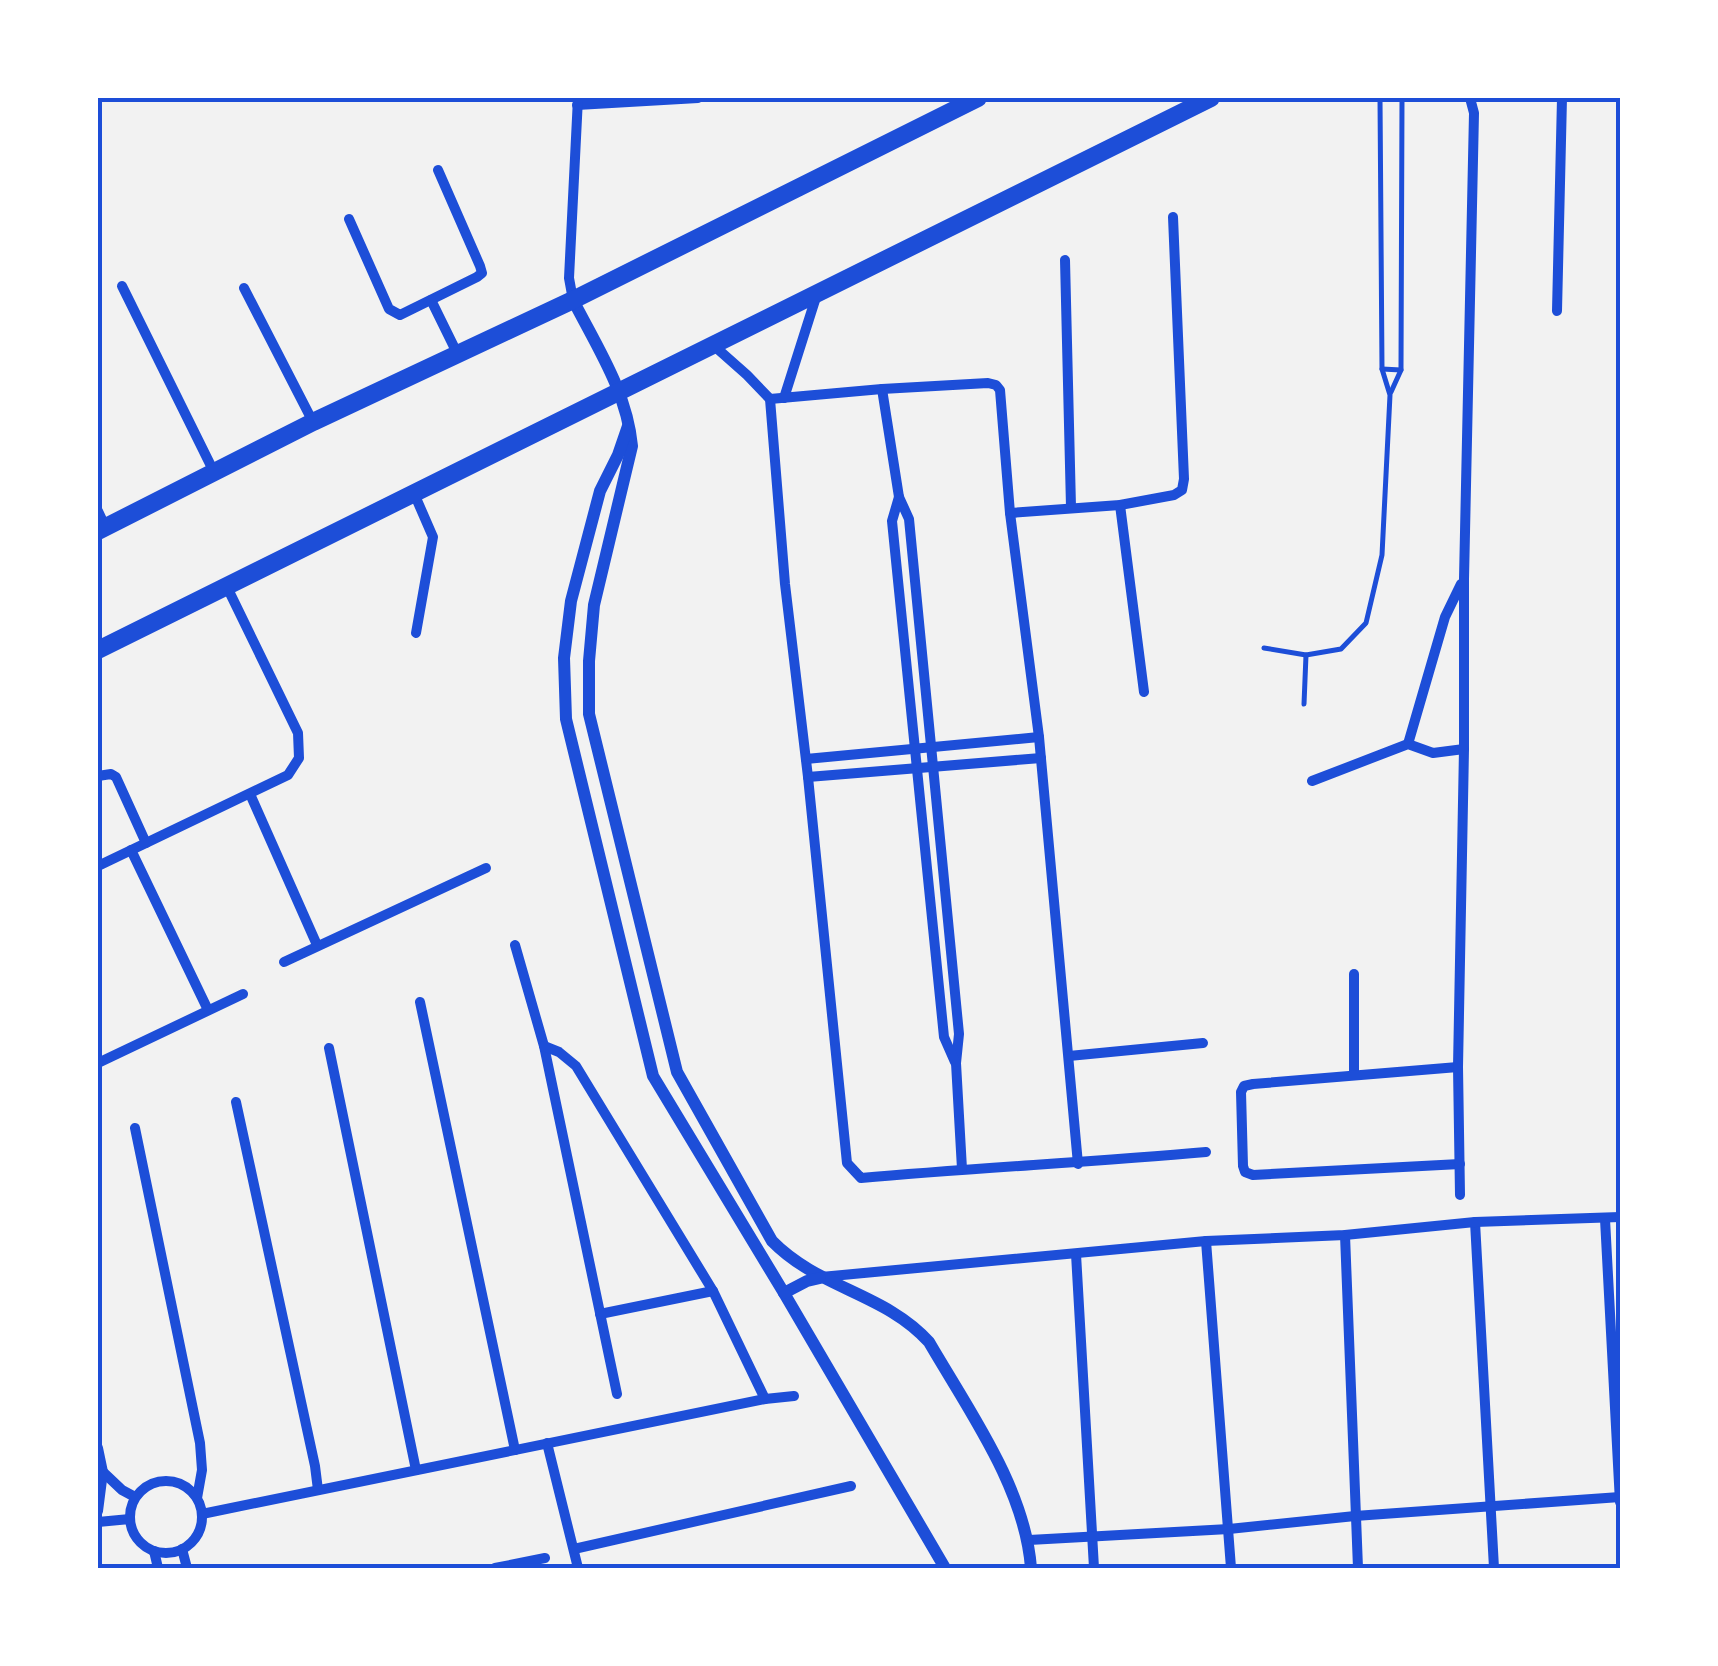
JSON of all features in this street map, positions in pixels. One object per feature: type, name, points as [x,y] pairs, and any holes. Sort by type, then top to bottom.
[{"type":"main road","points":[[100,522],[214,472],[573,300],[978,98]]},
{"type":"main road","points":[[98,650],[1211,98]]},
{"type":"street","points":[[698,98],[577,102],[569,278],[573,300],[620,390],[630,419],[632,446],[594,605],[589,714],[678,1072],[772,1240],[786,1255],[820,1278],[894,1312],[929,1342],[1009,1483],[1029,1540],[1032,1568]]},
{"type":"street","points":[[1460,1195],[1464,579],[1474,113],[1470,98]]},
{"type":"street","points":[[1474,113],[1481,98]]},
{"type":"street","points":[[1557,311],[1562,98]]},
{"type":"street","points":[[349,219],[394,314],[400,315],[478,278],[482,273],[438,170]]},
{"type":"street","points":[[1010,514],[1120,505],[1182,490],[1173,218]]},
{"type":"street","points":[[1065,260],[1071,507]]},
{"type":"street","points":[[122,286],[214,472]]},
{"type":"street","points":[[244,288],[314,422]]},
{"type":"street","points":[[784,398],[817,292]]},
{"type":"street","points":[[431,300],[458,354]]},
{"type":"street","points":[[712,344],[770,399],[787,602],[847,1163],[861,1178],[1206,1152]]},
{"type":"street","points":[[770,399],[988,383],[1000,390],[1010,514],[1040,736],[1078,1164]]},
{"type":"street","points":[[882,389],[899,497],[909,519],[959,1034],[956,1063],[962,1169]]},
{"type":"street","points":[[630,419],[600,491],[571,602],[564,658],[566,719],[653,1076],[945,1568]]},
{"type":"street","points":[[414,492],[433,537],[416,633]]},
{"type":"street","points":[[899,497],[892,521],[914,749],[944,1036],[956,1063]]},
{"type":"street","points":[[1120,505],[1144,692]]},
{"type":"street","points":[[1408,744],[1445,617],[1464,579]]},
{"type":"street","points":[[98,866],[288,775],[299,758],[298,733],[226,585]]},
{"type":"street","points":[[806,759],[1040,736]]},
{"type":"street","points":[[1312,780],[1408,744],[1433,752],[1464,750]]},
{"type":"street","points":[[808,777],[1042,758]]},
{"type":"street","points":[[98,776],[116,777],[146,842]]},
{"type":"street","points":[[250,794],[318,945]]},
{"type":"street","points":[[132,850],[208,1010]]},
{"type":"street","points":[[601,862],[624,856]]},
{"type":"street","points":[[284,962],[486,868]]},
{"type":"street","points":[[515,945],[544,1046],[617,1394]]},
{"type":"street","points":[[1354,974],[1354,1074]]},
{"type":"street","points":[[98,1063],[243,994]]},
{"type":"street","points":[[420,1002],[515,1450]]},
{"type":"street","points":[[1069,1056],[1202,1043]]},
{"type":"street","points":[[544,1046],[576,1066],[713,1291],[764,1398]]},
{"type":"street","points":[[329,1048],[416,1470]]},
{"type":"street","points":[[1458,1067],[1244,1086],[1241,1092],[1246,1172],[1460,1164]]},
{"type":"street","points":[[236,1102],[318,1490]]},
{"type":"street","points":[[135,1128],[200,1443],[202,1470],[197,1498],[202,1514],[193,1540],[168,1553],[154,1551],[133,1533],[131,1508],[146,1486],[174,1481],[197,1498]]},
{"type":"street","points":[[784,1293],[806,1280],[820,1278],[1206,1242],[1345,1235],[1475,1222],[1620,1217]]},
{"type":"street","points":[[1029,1540],[1620,1499],[1605,1219]]},
{"type":"street","points":[[1475,1222],[1494,1568]]},
{"type":"street","points":[[1345,1235],[1358,1568]]},
{"type":"street","points":[[1206,1242],[1232,1568]]},
{"type":"street","points":[[1076,1254],[1094,1568]]},
{"type":"street","points":[[600,1314],[713,1291]]},
{"type":"street","points":[[202,1514],[764,1398],[794,1396]]},
{"type":"street","points":[[547,1443],[578,1568]]},
{"type":"street","points":[[98,1448],[102,1472],[98,1511]]},
{"type":"street","points":[[102,1472],[136,1497]]},
{"type":"street","points":[[574,1549],[851,1486]]},
{"type":"street","points":[[98,1522],[130,1519]]},
{"type":"street","points":[[182,1549],[187,1568]]},
{"type":"street","points":[[154,1551],[158,1568]]},
{"type":"street","points":[[495,1568],[546,1558]]},
{"type":"lane","points":[[1264,648],[1306,654],[1341,649],[1366,624],[1382,555],[1390,395],[1382,369],[1380,98]]},
{"type":"lane","points":[[1390,395],[1401,370],[1402,98]]},
{"type":"lane","points":[[1382,369],[1401,370]]},
{"type":"lane","points":[[1304,704],[1306,654]]}]
